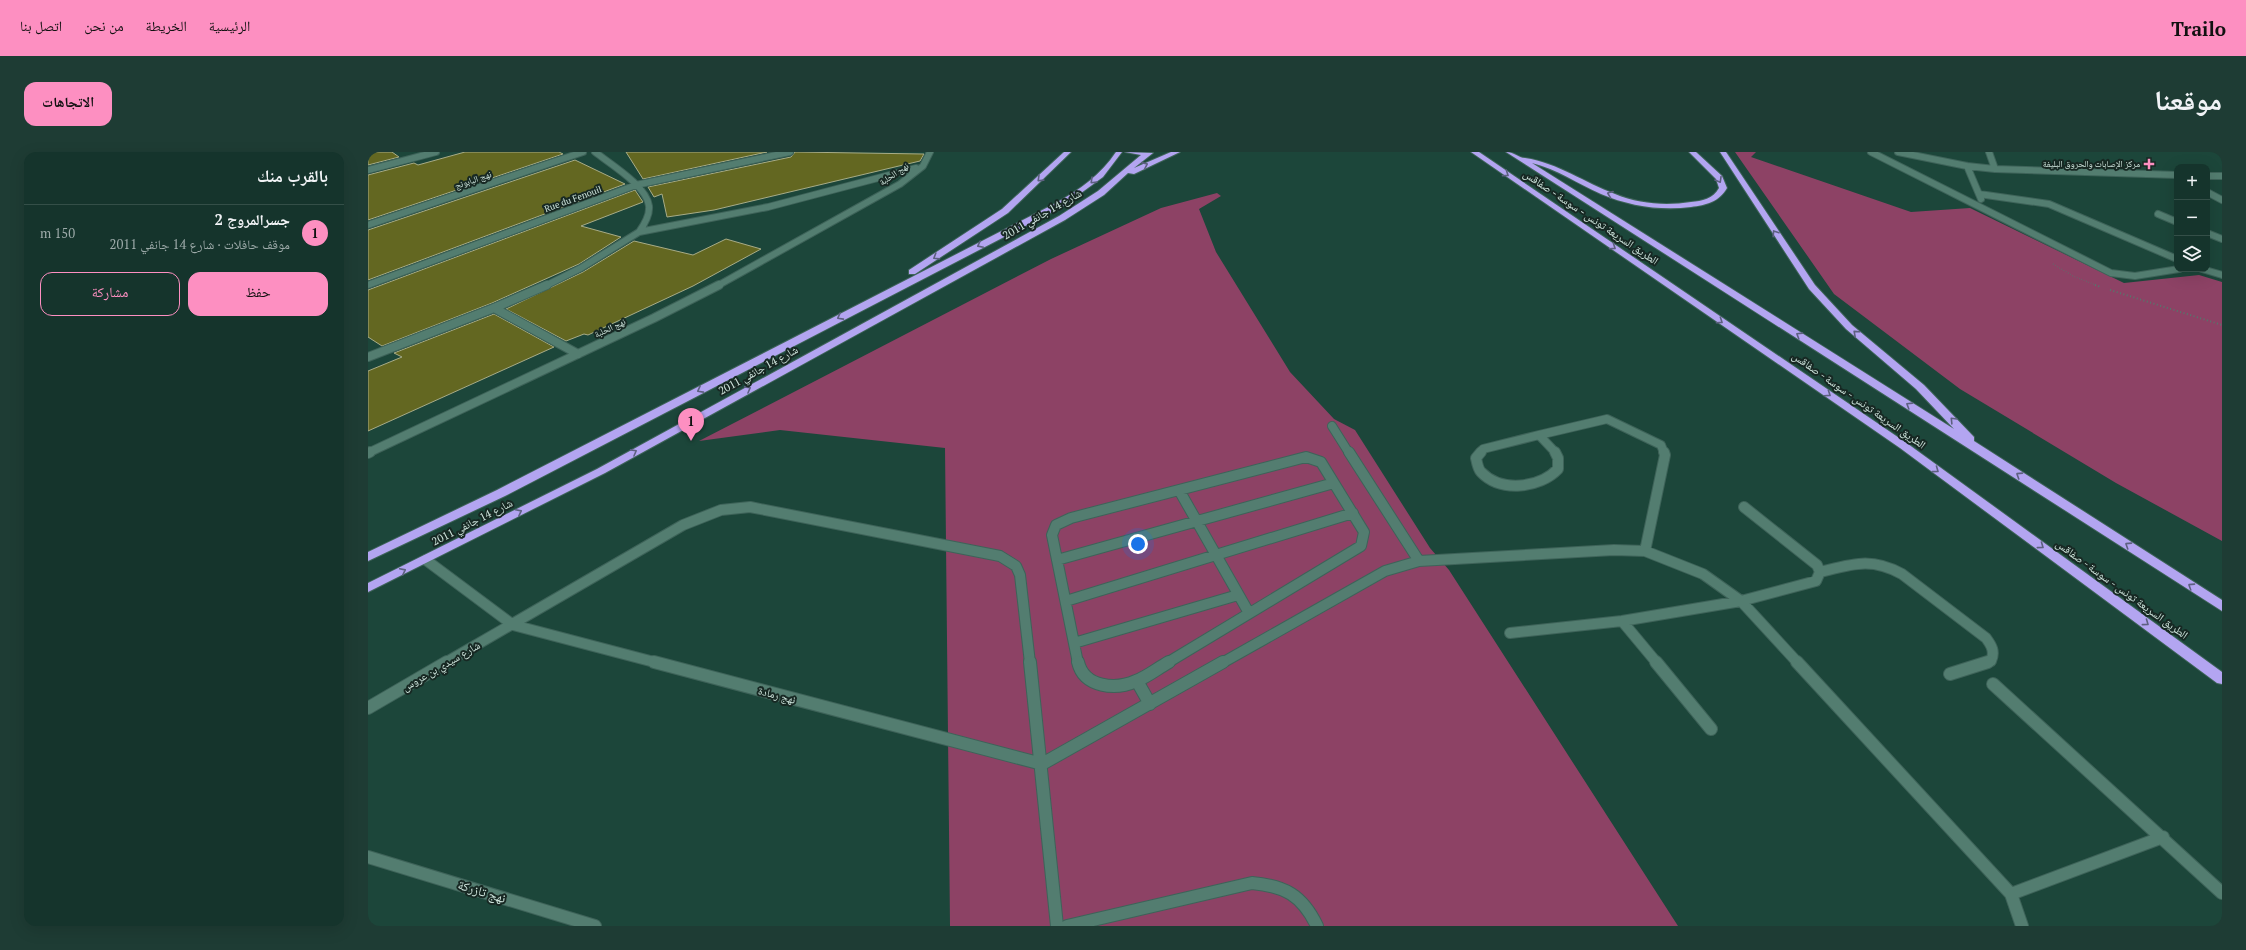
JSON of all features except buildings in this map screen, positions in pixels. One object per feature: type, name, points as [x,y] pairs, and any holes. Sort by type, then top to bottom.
[{"type":"highway","points":[[864,304],[1005,212],[1068,152]]},
{"type":"highway","name":"شارع 14 جانفي 2011","points":[[368,557],[501,493],[864,304],[1059,205],[1087,187],[1113,161],[1119,152]]},
{"type":"highway","name":"شارع 14 جانفي 2011","points":[[1128,152],[1151,153]]},
{"type":"highway","points":[[1114,181],[1177,152]]},
{"type":"highway","name":"الطريق السريعة تونس - سوسة - صفاقس","points":[[1474,152],[1904,446],[2222,679]]},
{"type":"highway","name":"الطريق السريعة تونس - سوسة - صفاقس","points":[[1509,152],[1979,449],[2222,606]]},
{"type":"highway","points":[[1518,158],[1547,165],[1620,198],[1651,204],[1678,206],[1710,200],[1721,192],[1723,188],[1722,183],[1715,173],[1692,152]]},
{"type":"highway","points":[[1723,152],[1798,269],[1825,302],[1871,347],[1925,392],[1979,449]]},
{"type":"highway","name":"شارع 14 جانفي 2011","points":[[368,588],[601,471],[1062,218],[1089,201],[1151,153]]},
{"type":"street","points":[[368,170],[436,152]]},
{"type":"street","name":"نهج البابونج","points":[[368,225],[583,152]]},
{"type":"street","points":[[595,152],[636,185],[645,196],[649,206],[646,220],[639,232]]},
{"type":"street","name":"Rue du Fenouil","points":[[368,285],[636,185],[790,152]]},
{"type":"street","points":[[923,166],[930,152]]},
{"type":"street","points":[[1871,152],[1987,212],[2111,273],[2136,276],[2174,270]]},
{"type":"street","points":[[1898,152],[1967,166],[1995,169],[2174,175]]},
{"type":"street","points":[[1989,152],[1995,169]]},
{"type":"street","name":"نهج الحلبة","points":[[368,357],[494,308],[581,268],[639,232],[768,207],[923,166]]},
{"type":"street","name":"نهج الحلبة","points":[[368,453],[578,354],[717,286],[900,184],[923,166]]},
{"type":"street","points":[[1967,166],[1987,212]]},
{"type":"street","points":[[2210,176],[2222,176]]},
{"type":"street","points":[[882,178],[894,180],[900,184]]},
{"type":"street","points":[[1979,194],[2049,204],[2174,258]]},
{"type":"street","points":[[2210,194],[2222,200]]},
{"type":"street","points":[[2158,214],[2174,221]]},
{"type":"street","points":[[2210,235],[2222,239]]},
{"type":"street","points":[[2210,271],[2222,275]]},
{"type":"street","points":[[494,308],[578,354]]},
{"type":"street","points":[[1539,435],[1555,451],[1559,460],[1559,468],[1553,476],[1526,485],[1507,486],[1489,479],[1479,468],[1476,458],[1483,448],[1607,419],[1661,445],[1666,455],[1645,551]]},
{"type":"street","points":[[1332,426],[1419,561]]},
{"type":"street","points":[[1306,457],[1321,462],[1364,532],[1364,539],[1361,546],[1138,680],[1117,686],[1106,686],[1088,679],[1079,666],[1052,535],[1053,530],[1060,522],[1179,490],[1306,457]]},
{"type":"street","points":[[1057,560],[1334,483]]},
{"type":"street","points":[[1179,490],[1249,613]]},
{"type":"street","name":"شارع سيدي بن عروس","points":[[368,708],[683,525],[702,515],[729,507],[761,508],[1000,556],[1016,566],[1020,575],[1042,764],[1057,926]]},
{"type":"street","points":[[1510,633],[1622,621],[1741,601],[1810,583],[1816,580],[1820,572],[1817,565],[1744,507]]},
{"type":"street","points":[[1066,601],[1353,513]]},
{"type":"street","points":[[1042,764],[1385,571],[1419,561],[1614,550],[1645,551],[1703,574],[1741,601],[2011,894],[2022,926]]},
{"type":"street","points":[[426,560],[513,625]]},
{"type":"street","points":[[1820,572],[1868,563],[1888,565],[1906,576],[1986,638],[1992,647],[1994,654],[1991,661],[1950,674]]},
{"type":"street","points":[[1074,643],[1238,595]]},
{"type":"street","points":[[1622,621],[1711,729]]},
{"type":"street","name":"نهج رمادة","points":[[513,625],[1042,764]]},
{"type":"street","points":[[1138,680],[1150,704]]},
{"type":"street","points":[[1993,684],[2163,837],[2222,893]]},
{"type":"street","points":[[2011,894],[2163,837]]},
{"type":"street","name":"نهج تازركة","points":[[368,857],[595,926]]},
{"type":"street","points":[[1066,926],[1252,883],[1271,884],[1289,891],[1303,902],[1317,926]]},
{"type":"path","points":[[2053,264],[2073,276],[2102,288]]},
{"type":"path","points":[[2110,290],[2222,325]]},
{"type":"shaded area","points":[[1735,152],[1756,152],[1751,157],[1911,212],[1970,208],[2124,283],[2199,275],[2222,282],[2222,541],[2116,483],[1960,389],[1834,294]]},
{"type":"shaded area","points":[[1217,193],[1221,196],[1199,209],[1216,252],[1290,372],[1334,419],[1355,430],[1430,548],[1449,570],[1678,926],[950,926],[945,448],[780,430],[699,441],[1051,259],[1161,208]]},
{"type":"place","name":"مركز الإصابات والحروق البليغة","points":[[2149,164]]},
{"type":"place","name":"جسرالمروج 2","points":[[691,441]]}]
